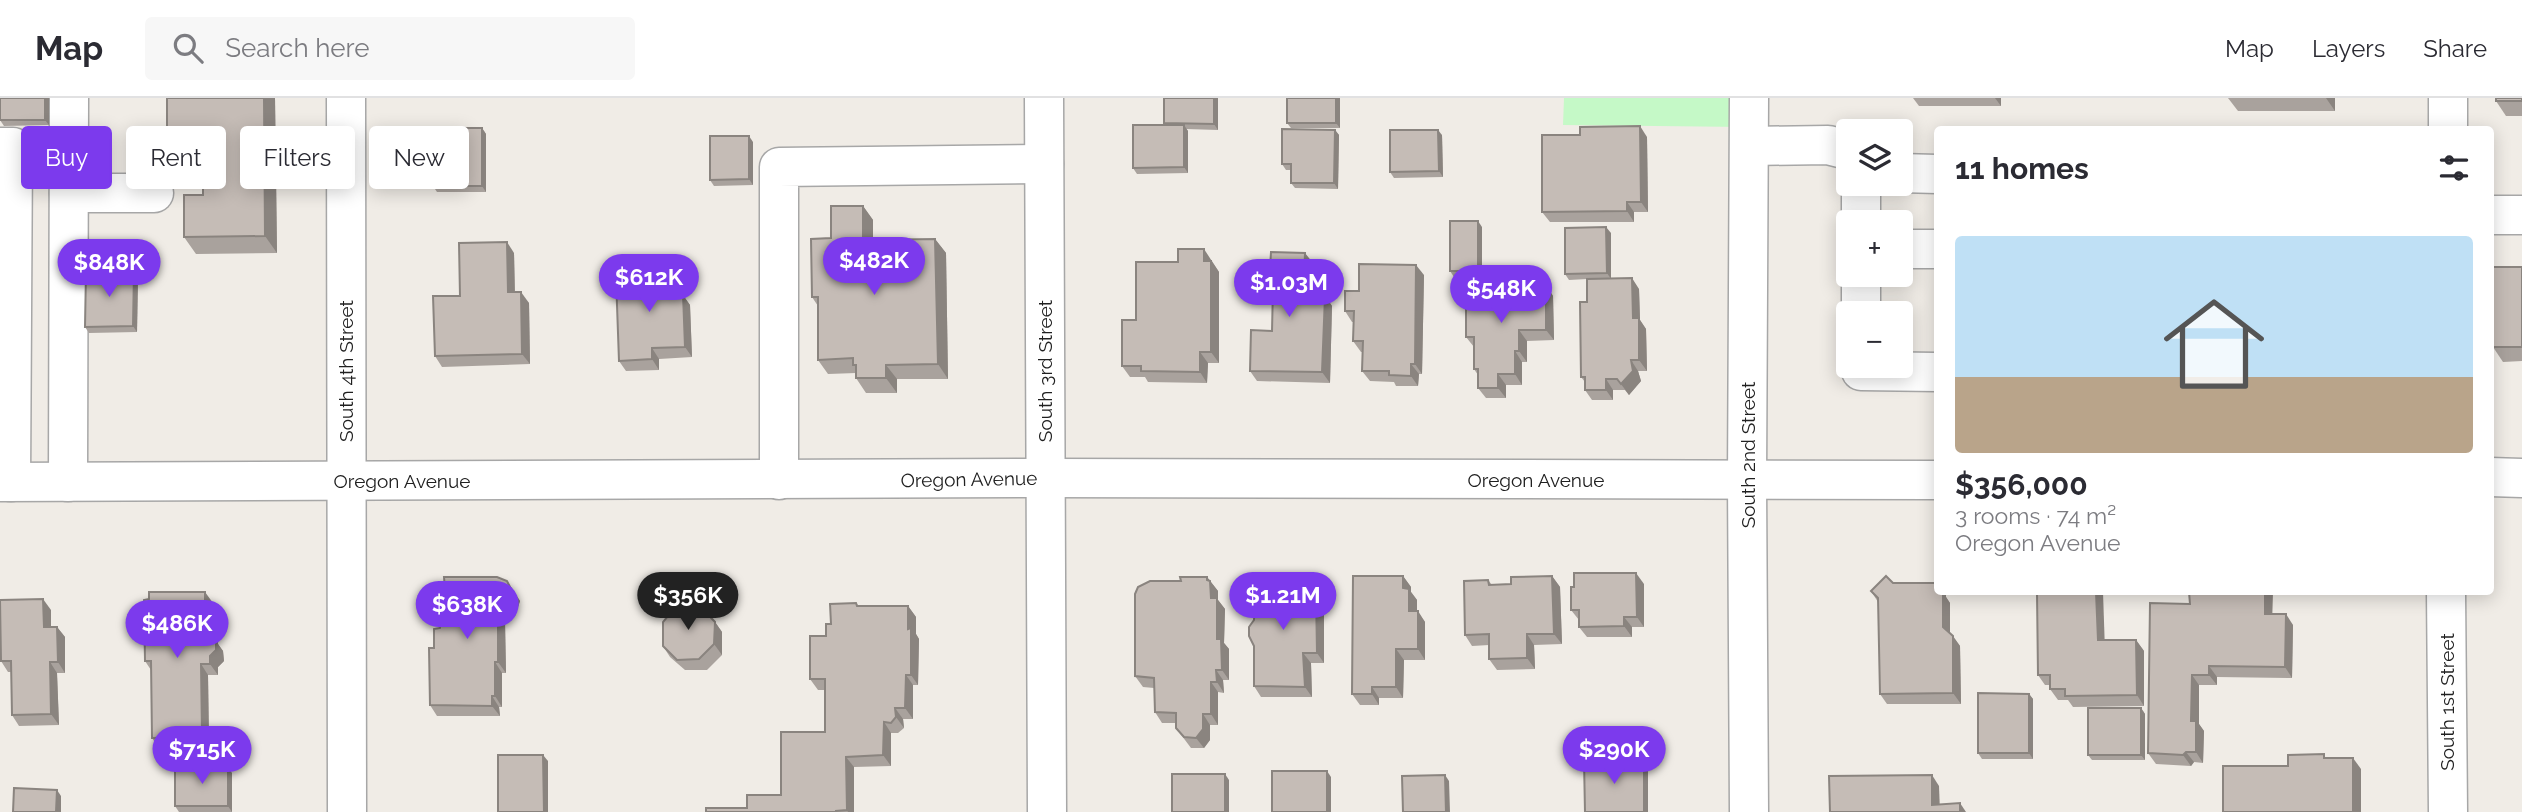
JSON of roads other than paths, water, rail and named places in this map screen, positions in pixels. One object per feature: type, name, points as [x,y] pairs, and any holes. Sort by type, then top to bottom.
[{"type":"street","points":[[68,482],[69,98]]},
{"type":"street","name":"South 4th Street","points":[[346,98],[347,812]]},
{"type":"street","name":"South 3rd Street","points":[[1044,98],[1047,812]]},
{"type":"street","name":"South 2nd Street","points":[[1749,98],[1749,812]]},
{"type":"street","points":[[2448,98],[2448,126]]},
{"type":"street","points":[[1749,146],[1836,147]]},
{"type":"street","points":[[6,147],[6,482]]},
{"type":"street","points":[[779,480],[779,167],[1044,164]]},
{"type":"street","points":[[1913,173],[1934,174]]},
{"type":"street","points":[[69,193],[154,193]]},
{"type":"street","points":[[2494,215],[2522,215]]},
{"type":"street","points":[[1913,249],[1934,249]]},
{"type":"street","points":[[1913,372],[1934,372]]},
{"type":"street","points":[[2494,477],[2522,478]]},
{"type":"street","name":"Oregon Avenue","points":[[6,482],[1046,478],[1934,480]]},
{"type":"street","name":"South 1st Street","points":[[2446,595],[2448,812]]}]
